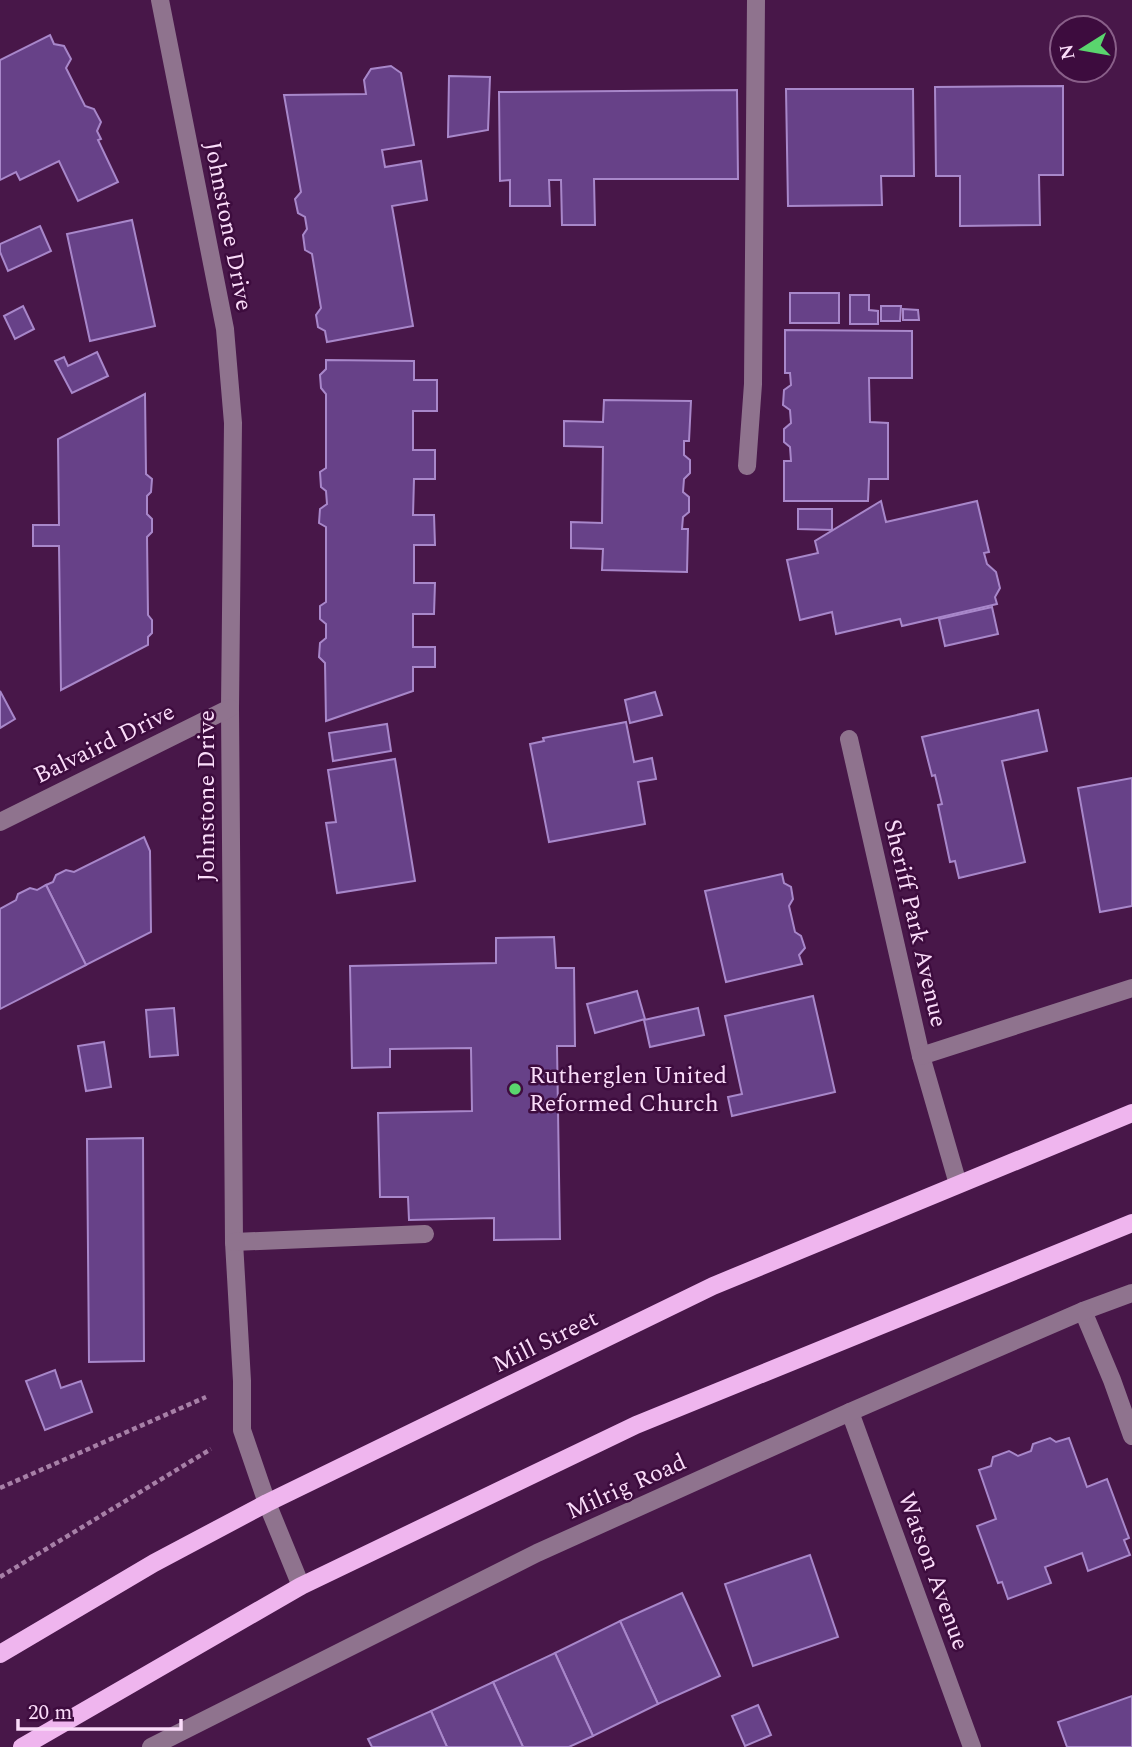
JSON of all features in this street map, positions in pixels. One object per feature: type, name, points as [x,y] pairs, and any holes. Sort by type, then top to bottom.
[{"type":"main road","name":"Mill Street","points":[[0,1654],[154,1563],[267,1503],[713,1286],[1132,1114]]},
{"type":"main road","points":[[22,1747],[301,1587],[636,1424],[1132,1223]]},
{"type":"street","name":"Johnstone Drive","points":[[160,0],[225,330],[233,423],[230,708],[234,1242],[242,1430],[267,1503],[301,1587]]},
{"type":"street","points":[[747,466],[753,384],[756,0]]},
{"type":"street","name":"Balvaird Drive","points":[[0,822],[230,708]]},
{"type":"street","name":"Sheriff Park Avenue","points":[[849,739],[921,1056],[958,1184]]},
{"type":"street","points":[[921,1056],[1132,988]]},
{"type":"street","points":[[234,1242],[425,1234]]},
{"type":"street","name":"Milrig Road","points":[[151,1747],[537,1553],[849,1412],[1083,1311],[1132,1293]]},
{"type":"street","points":[[1083,1311],[1132,1436]]},
{"type":"street","name":"Watson Avenue","points":[[849,1412],[972,1747]]},
{"type":"path","points":[[0,1488],[242,1381]]},
{"type":"path","points":[[0,1577],[242,1430]]},
{"type":"building","points":[[50,35],[54,44],[64,46],[71,59],[66,68],[85,106],[94,109],[101,122],[97,131],[101,139],[98,140],[118,182],[78,201],[59,161],[20,180],[16,172],[0,180],[0,60]]},
{"type":"building","points":[[391,66],[401,73],[414,145],[382,150],[385,167],[421,161],[427,200],[392,206],[413,326],[327,342],[325,331],[318,327],[316,315],[321,308],[312,254],[305,250],[305,217],[298,213],[295,199],[301,192],[284,95],[366,94],[364,80],[371,69]]},
{"type":"building","points":[[449,76],[490,77],[488,130],[448,137]]},
{"type":"building","points":[[1063,86],[1063,175],[1039,175],[1040,225],[960,226],[960,176],[936,176],[935,87]]},
{"type":"building","points":[[786,89],[913,89],[914,176],[881,176],[882,205],[788,206]]},
{"type":"building","points":[[737,90],[738,179],[594,179],[595,225],[562,225],[561,180],[549,180],[550,206],[510,206],[510,180],[500,181],[499,92]]},
{"type":"building","points":[[132,220],[155,326],[90,341],[67,234]]},
{"type":"building","points":[[40,226],[51,251],[8,271],[0,252],[0,244]]},
{"type":"building","points":[[790,293],[839,293],[839,323],[790,323]]},
{"type":"building","points":[[850,295],[869,295],[869,310],[878,311],[878,324],[850,324]]},
{"type":"building","points":[[23,306],[34,329],[15,339],[4,316]]},
{"type":"building","points":[[881,306],[901,306],[900,321],[881,321]]},
{"type":"building","points":[[903,309],[918,310],[919,320],[903,320]]},
{"type":"building","points":[[785,330],[912,331],[912,378],[869,378],[870,422],[888,423],[888,479],[869,479],[868,501],[784,501],[784,461],[791,461],[790,447],[784,442],[784,429],[791,423],[790,410],[783,405],[784,390],[791,385],[790,373],[785,373]]},
{"type":"building","points":[[97,352],[108,376],[72,393],[55,361],[64,357],[68,366]]},
{"type":"building","points":[[326,360],[414,361],[414,380],[437,380],[437,411],[413,411],[413,450],[435,450],[435,479],[414,479],[413,515],[434,515],[435,545],[414,545],[414,583],[435,583],[434,614],[413,614],[413,647],[435,647],[435,667],[413,667],[413,691],[326,721],[325,663],[319,657],[320,643],[326,638],[326,624],[320,619],[320,606],[326,602],[326,527],[319,523],[320,509],[327,504],[326,491],[321,487],[320,472],[326,468],[326,394],[321,388],[320,375],[326,369]]},
{"type":"building","points":[[145,394],[146,474],[152,479],[151,492],[147,496],[147,514],[152,519],[152,532],[147,537],[148,615],[152,620],[152,633],[148,637],[148,645],[61,690],[59,546],[33,546],[33,525],[59,525],[58,439]]},
{"type":"building","points":[[604,400],[691,401],[689,441],[684,441],[684,455],[690,460],[690,473],[684,479],[683,492],[689,497],[689,512],[683,517],[682,529],[688,529],[687,572],[602,570],[603,549],[571,548],[571,522],[602,523],[603,447],[564,446],[564,421],[603,422]]},
{"type":"building","points":[[881,501],[886,522],[977,501],[989,552],[984,553],[987,564],[996,572],[1000,588],[995,597],[997,604],[902,626],[900,619],[836,634],[832,612],[800,620],[787,560],[818,553],[815,541]]},
{"type":"building","points":[[798,509],[832,509],[832,530],[798,529]]},
{"type":"building","points":[[992,607],[998,634],[945,646],[939,619]]},
{"type":"building","points":[[0,691],[15,719],[0,728]]},
{"type":"building","points":[[655,692],[662,715],[630,723],[625,700]]},
{"type":"building","points":[[1038,710],[1047,751],[1002,761],[1025,862],[959,878],[955,861],[950,862],[938,805],[942,804],[922,737]]},
{"type":"building","points":[[626,722],[634,762],[652,758],[656,779],[638,782],[645,824],[549,842],[530,744],[544,741],[543,738]]},
{"type":"building","points":[[387,724],[391,751],[333,761],[329,733]]},
{"type":"building","points":[[395,759],[415,881],[337,893],[326,823],[336,822],[328,770]]},
{"type":"building","points":[[1132,778],[1132,906],[1100,912],[1078,788]]},
{"type":"building","points":[[144,837],[150,851],[151,932],[86,965],[46,885],[66,870],[74,872]]},
{"type":"building","points":[[782,874],[784,883],[791,887],[793,899],[789,906],[795,932],[801,936],[805,948],[799,955],[802,964],[726,982],[705,891]]},
{"type":"building","points":[[46,885],[86,965],[0,1009],[0,909],[16,900],[18,894]]},
{"type":"building","name":"Rutherglen United Reformed Church","points":[[554,937],[556,968],[574,968],[575,1046],[557,1046],[560,1239],[494,1240],[494,1218],[409,1220],[408,1197],[380,1197],[378,1113],[472,1111],[471,1048],[390,1049],[390,1067],[352,1068],[350,966],[496,963],[496,938]]},
{"type":"building","points":[[637,991],[645,1019],[595,1033],[587,1004]]},
{"type":"building","points":[[813,996],[835,1092],[732,1116],[728,1097],[742,1094],[725,1016]]},
{"type":"building","points":[[174,1008],[178,1055],[150,1057],[146,1010]]},
{"type":"building","points":[[698,1008],[704,1035],[650,1047],[644,1020]]},
{"type":"building","points":[[104,1042],[111,1087],[86,1091],[78,1046]]},
{"type":"building","points":[[143,1138],[144,1361],[89,1362],[87,1139]]},
{"type":"building","points":[[55,1370],[61,1388],[81,1381],[92,1412],[45,1430],[26,1381]]},
{"type":"building","points":[[1050,1438],[1056,1442],[1069,1438],[1087,1487],[1107,1479],[1129,1538],[1124,1540],[1130,1555],[1088,1571],[1082,1553],[1045,1567],[1051,1583],[1008,1599],[1002,1582],[998,1583],[977,1526],[996,1519],[979,1470],[991,1466],[993,1457],[1009,1451],[1018,1456],[1031,1451],[1033,1444]]},
{"type":"building","points":[[810,1555],[838,1637],[753,1666],[725,1584]]},
{"type":"building","points":[[682,1593],[720,1676],[658,1704],[620,1621]]},
{"type":"building","points":[[620,1621],[658,1704],[593,1736],[555,1653]]},
{"type":"building","points":[[555,1653],[593,1736],[569,1747],[523,1747],[493,1682]]},
{"type":"building","points":[[493,1682],[523,1747],[447,1747],[431,1711]]},
{"type":"building","points":[[1132,1696],[1132,1747],[1067,1747],[1058,1722]]},
{"type":"building","points":[[758,1705],[771,1735],[745,1746],[732,1716]]},
{"type":"building","points":[[431,1711],[447,1747],[372,1747],[368,1739]]},
{"type":"place","name":"Rutherglen United Reformed Church","points":[[515,1089]]}]
